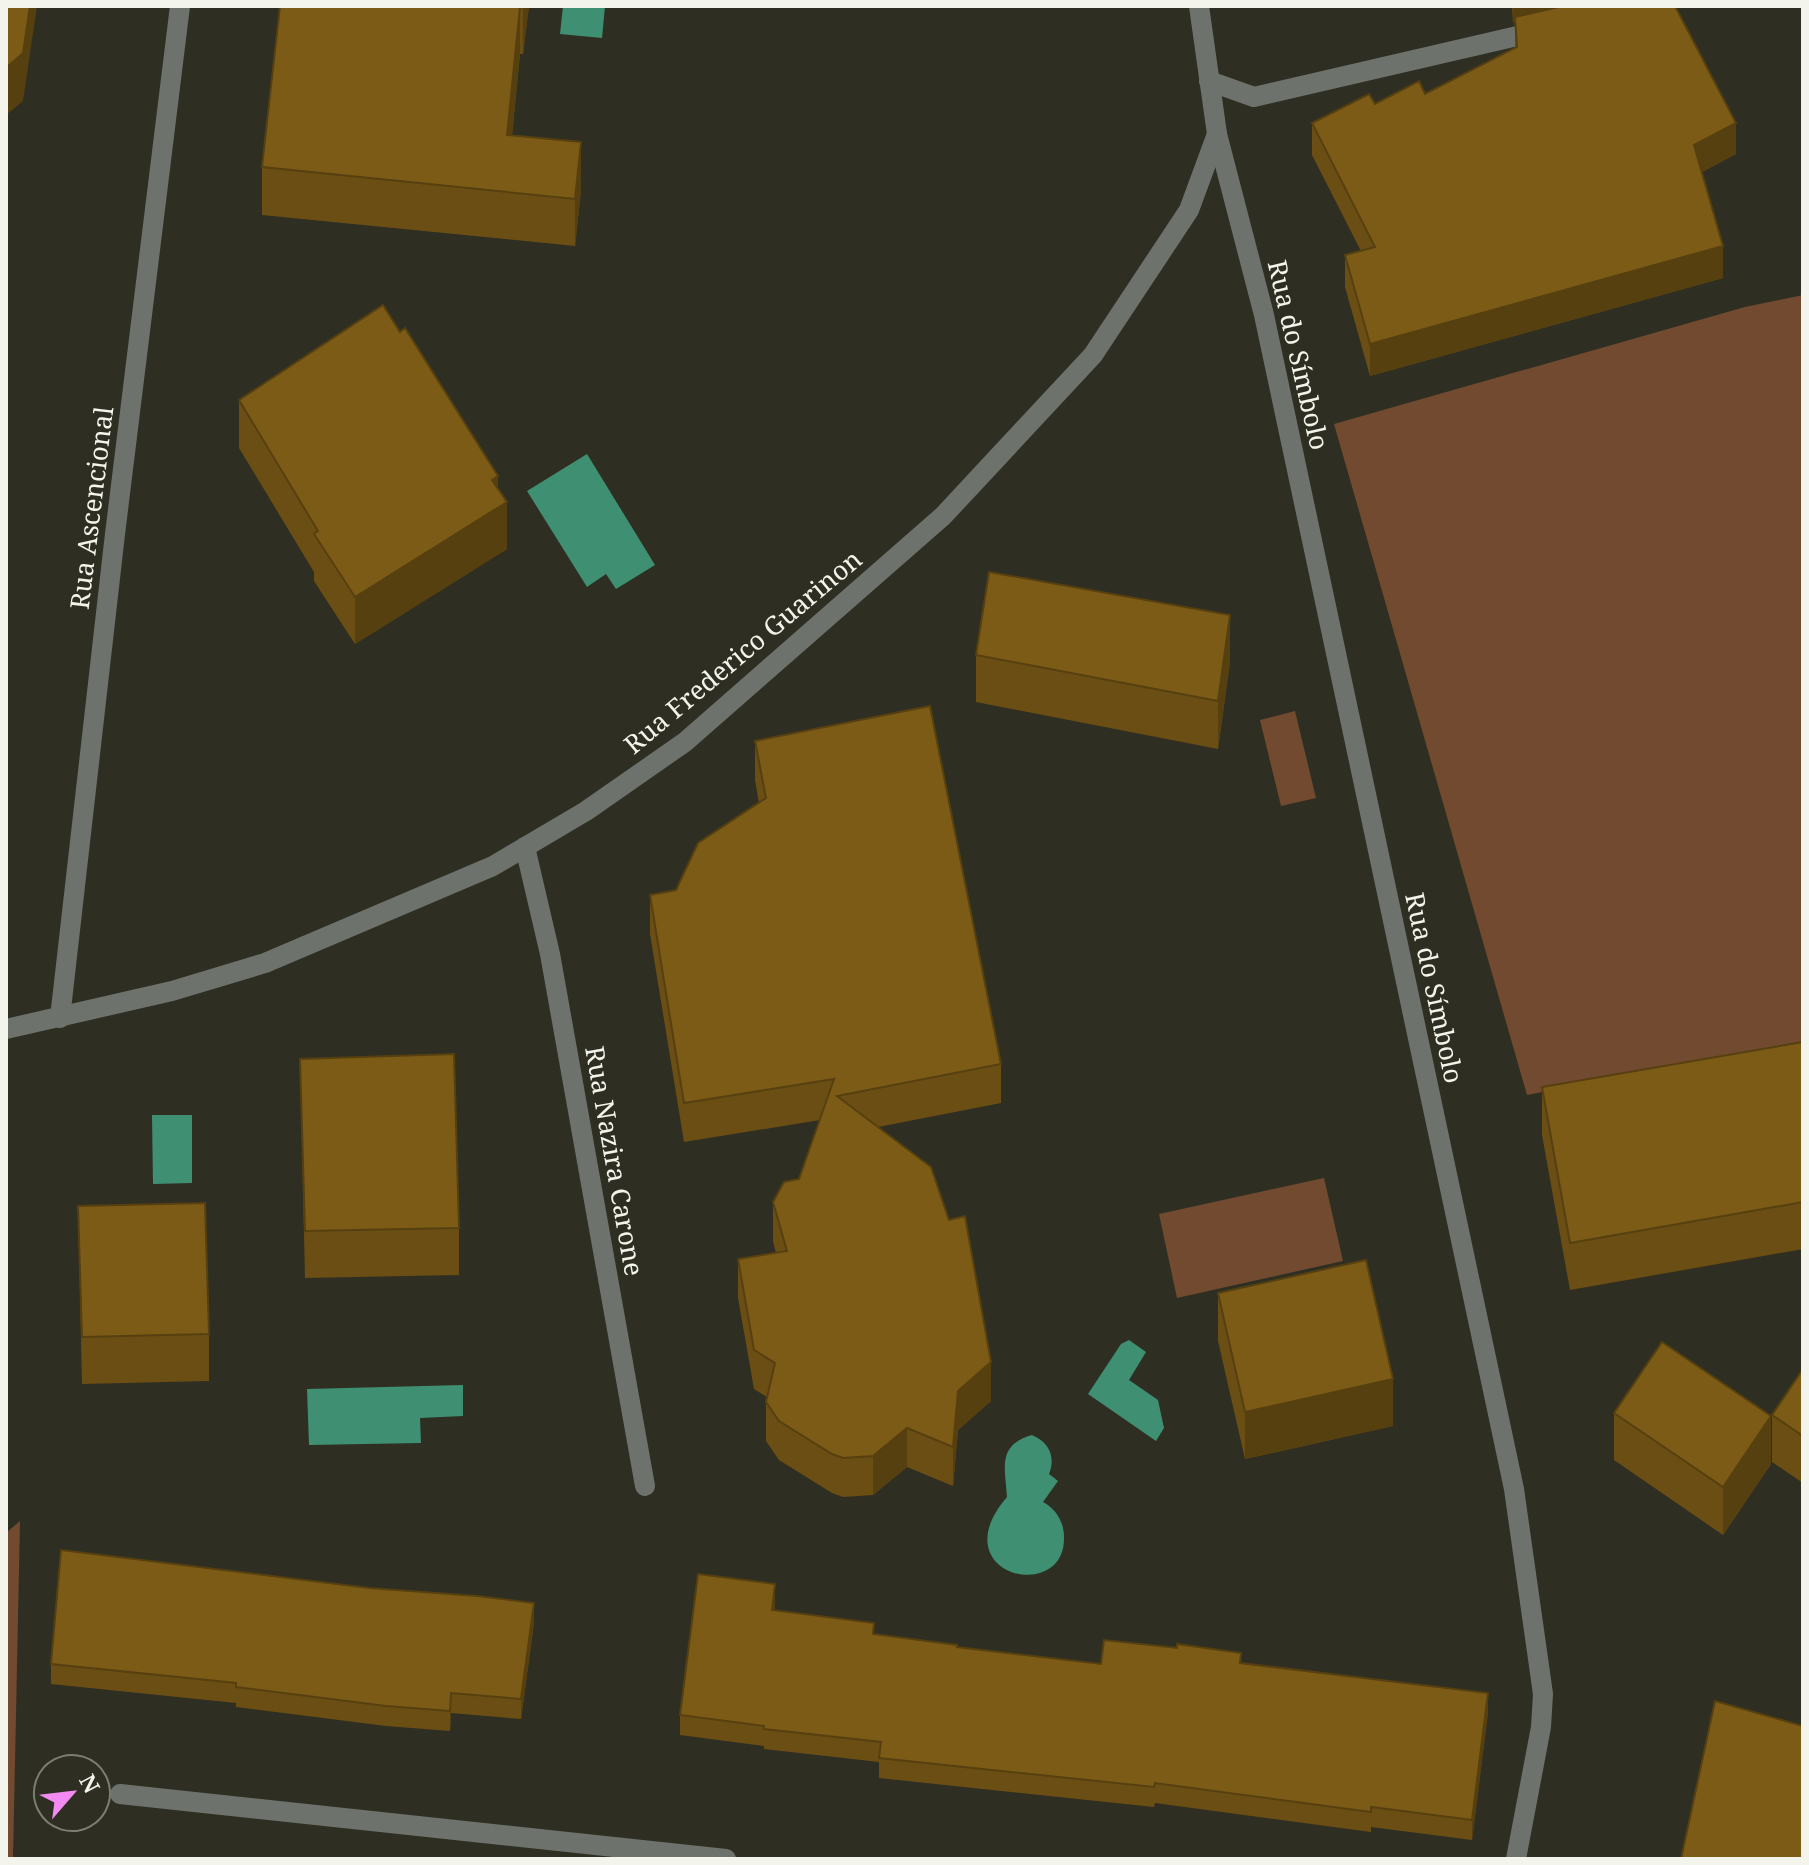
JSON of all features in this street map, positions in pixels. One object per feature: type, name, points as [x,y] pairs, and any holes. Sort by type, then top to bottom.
[{"type":"street","name":"Rua Ascencional","points":[[60,1018],[116,519],[180,6]]},
{"type":"street","name":"Rua Frederico Guarinon","points":[[6,1029],[172,991],[265,963],[493,866],[586,811],[685,742],[943,516],[1093,355],[1189,210],[1217,134],[1199,6]]},
{"type":"street","points":[[1209,81],[1254,97],[1566,24]]},
{"type":"street","name":"Rua do Símbolo","points":[[1217,134],[1264,315],[1514,1489],[1543,1694],[1541,1727],[1516,1859]]},
{"type":"street","name":"Rua Nazira Carone","points":[[525,847],[550,954],[645,1486]]},
{"type":"street","points":[[120,1794],[726,1859]]},
{"type":"shaded area","points":[[563,6],[605,6],[602,38],[560,34]]},
{"type":"shaded area","points":[[1803,295],[1803,1041],[1527,1095],[1334,424],[1745,307]]},
{"type":"shaded area","points":[[587,454],[655,565],[616,589],[606,574],[587,587],[527,491]]},
{"type":"shaded area","points":[[1295,711],[1316,798],[1281,806],[1260,720]]},
{"type":"shaded area","points":[[152,1115],[192,1115],[192,1183],[153,1184]]},
{"type":"shaded area","points":[[1324,1178],[1343,1261],[1177,1298],[1159,1214]]},
{"type":"shaded area","points":[[1129,1340],[1146,1352],[1129,1380],[1158,1400],[1164,1428],[1156,1441],[1088,1394],[1121,1344]]},
{"type":"shaded area","points":[[463,1385],[463,1416],[420,1418],[421,1443],[309,1445],[307,1389]]},
{"type":"shaded area","points":[[1032,1435],[1050,1451],[1052,1462],[1049,1474],[1058,1481],[1043,1502],[1058,1516],[1064,1537],[1059,1558],[1047,1570],[1029,1575],[1011,1572],[996,1562],[988,1546],[990,1524],[1007,1497],[1005,1467],[1008,1451],[1021,1439]]},
{"type":"shaded area","points":[[20,1521],[13,1859],[6,1859],[6,1533]]},
{"type":"building","points":[[6,6],[30,6],[23,53],[6,68]]},
{"type":"building","points":[[280,6],[523,6],[520,7],[507,135],[581,142],[575,199],[262,167]]},
{"type":"building","points":[[1563,6],[1675,6],[1736,123],[1694,145],[1723,246],[1370,344],[1345,255],[1375,247],[1312,123],[1369,94],[1375,104],[1419,81],[1425,94],[1517,47],[1515,17]]},
{"type":"building","points":[[383,305],[400,332],[405,328],[498,476],[492,480],[507,502],[355,597],[314,534],[318,531],[239,400]]},
{"type":"building","points":[[989,572],[1230,615],[1218,701],[976,655]]},
{"type":"building","points":[[930,706],[1001,1064],[837,1096],[931,1167],[949,1220],[965,1216],[991,1362],[958,1391],[953,1447],[907,1428],[873,1456],[843,1458],[779,1421],[766,1402],[775,1363],[754,1350],[738,1259],[787,1251],[773,1202],[784,1182],[799,1179],[834,1079],[684,1103],[650,895],[676,890],[698,843],[766,798],[755,741]]},
{"type":"building","points":[[1803,1042],[1803,1202],[1570,1243],[1542,1087]]},
{"type":"building","points":[[454,1054],[459,1228],[305,1231],[300,1059]]},
{"type":"building","points":[[205,1203],[209,1334],[82,1337],[78,1206]]},
{"type":"building","points":[[1366,1260],[1393,1379],[1245,1412],[1218,1293]]},
{"type":"building","points":[[1662,1342],[1771,1416],[1723,1487],[1614,1413]]},
{"type":"building","points":[[1803,1369],[1803,1436],[1772,1415]]},
{"type":"building","points":[[61,1550],[369,1588],[534,1603],[521,1699],[451,1693],[450,1711],[236,1687],[236,1683],[51,1664]]},
{"type":"building","points":[[698,1574],[775,1584],[772,1610],[874,1623],[873,1634],[957,1647],[1101,1664],[1104,1640],[1177,1648],[1177,1644],[1241,1653],[1240,1663],[1488,1693],[1472,1820],[1371,1807],[1371,1812],[1155,1783],[1154,1787],[879,1758],[881,1742],[764,1729],[764,1726],[680,1715]]},
{"type":"building","points":[[1715,1701],[1803,1726],[1803,1859],[1681,1859]]}]
